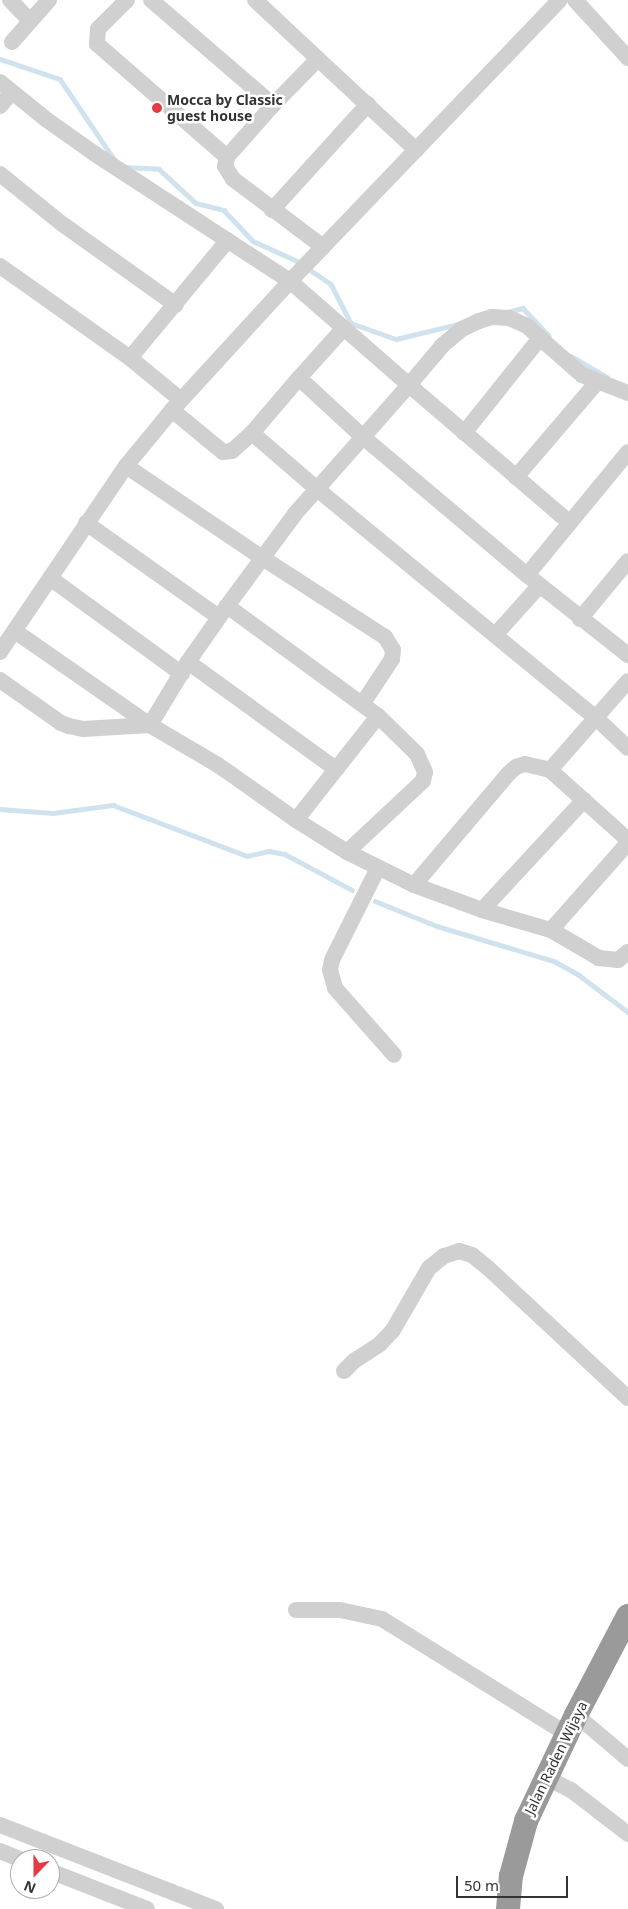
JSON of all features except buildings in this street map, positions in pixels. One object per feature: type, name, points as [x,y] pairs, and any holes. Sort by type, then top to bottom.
[{"type":"highway","name":"Jalan Raden Wijaya","points":[[508,1909],[511,1876],[523,1830],[545,1777],[571,1724],[628,1616]]},
{"type":"street","points":[[10,0],[29,20]]},
{"type":"street","points":[[12,42],[29,20],[49,0]]},
{"type":"street","points":[[127,0],[98,29],[97,44],[227,157]]},
{"type":"street","points":[[150,0],[273,105]]},
{"type":"street","points":[[255,0],[416,150]]},
{"type":"street","points":[[0,652],[126,466],[176,405],[560,0]]},
{"type":"street","points":[[575,0],[628,58]]},
{"type":"street","points":[[318,59],[273,105],[227,157],[225,166],[233,179],[321,250]]},
{"type":"street","points":[[0,106],[6,87],[95,154],[293,280],[409,385],[569,522]]},
{"type":"street","points":[[272,210],[368,104]]},
{"type":"street","points":[[0,174],[61,223],[176,305]]},
{"type":"street","points":[[130,358],[176,305],[228,240]]},
{"type":"street","points":[[0,266],[130,358],[223,452],[232,451],[252,433],[344,328]]},
{"type":"street","points":[[150,725],[185,668],[261,557],[317,489],[442,346],[462,329],[492,317],[509,318],[528,326],[582,375],[628,393]]},
{"type":"street","points":[[464,433],[540,338]]},
{"type":"street","points":[[299,378],[363,436],[533,580],[628,655]]},
{"type":"street","points":[[516,477],[597,382]]},
{"type":"street","points":[[252,433],[317,489],[496,634],[595,717],[628,748]]},
{"type":"street","points":[[496,634],[533,580],[569,522],[628,452]]},
{"type":"street","points":[[126,466],[261,557],[385,637],[391,643],[393,650],[388,668],[363,703]]},
{"type":"street","points":[[86,523],[363,703],[418,754],[425,772],[418,788],[347,852]]},
{"type":"street","points":[[580,618],[628,561]]},
{"type":"street","points":[[50,578],[336,769]]},
{"type":"street","points":[[15,631],[150,725],[218,765],[296,820],[347,852],[414,885],[482,910],[551,930],[607,961],[618,960],[628,952]]},
{"type":"street","points":[[0,680],[61,723],[69,726],[83,729],[102,729],[150,725]]},
{"type":"street","points":[[550,770],[628,681]]},
{"type":"street","points":[[296,820],[378,716]]},
{"type":"street","points":[[414,885],[516,768],[532,764],[550,770],[628,840]]},
{"type":"street","points":[[482,910],[584,800]]},
{"type":"street","points":[[551,930],[628,844]]},
{"type":"street","points":[[378,868],[332,960],[330,970],[336,988],[394,1055]]},
{"type":"street","points":[[344,1371],[354,1361],[380,1344],[392,1330],[429,1268],[444,1256],[458,1251],[468,1252],[483,1263],[552,1325],[628,1398]]},
{"type":"street","points":[[296,1610],[340,1610],[382,1619],[571,1724],[628,1758]]},
{"type":"street","points":[[545,1777],[571,1790],[628,1834]]},
{"type":"street","points":[[0,1825],[125,1872],[216,1909]]},
{"type":"street","points":[[115,1896],[125,1872]]},
{"type":"street","points":[[60,1875],[147,1909]]},
{"type":"waterway","points":[[0,59],[60,79],[114,159]]},
{"type":"waterway","points":[[125,167],[159,169],[196,203],[224,210],[253,241],[297,261],[331,284],[351,323],[396,339],[458,324]]},
{"type":"waterway","points":[[507,312],[523,308],[549,336]]},
{"type":"waterway","points":[[571,356],[607,377]]},
{"type":"waterway","points":[[0,809],[53,813],[113,805],[247,856],[269,851],[285,854],[352,890]]},
{"type":"waterway","points":[[375,901],[437,926],[554,961],[579,975],[628,1012]]},
{"type":"place","name":"Mocca by Classic guest house","points":[[157,108]]}]
